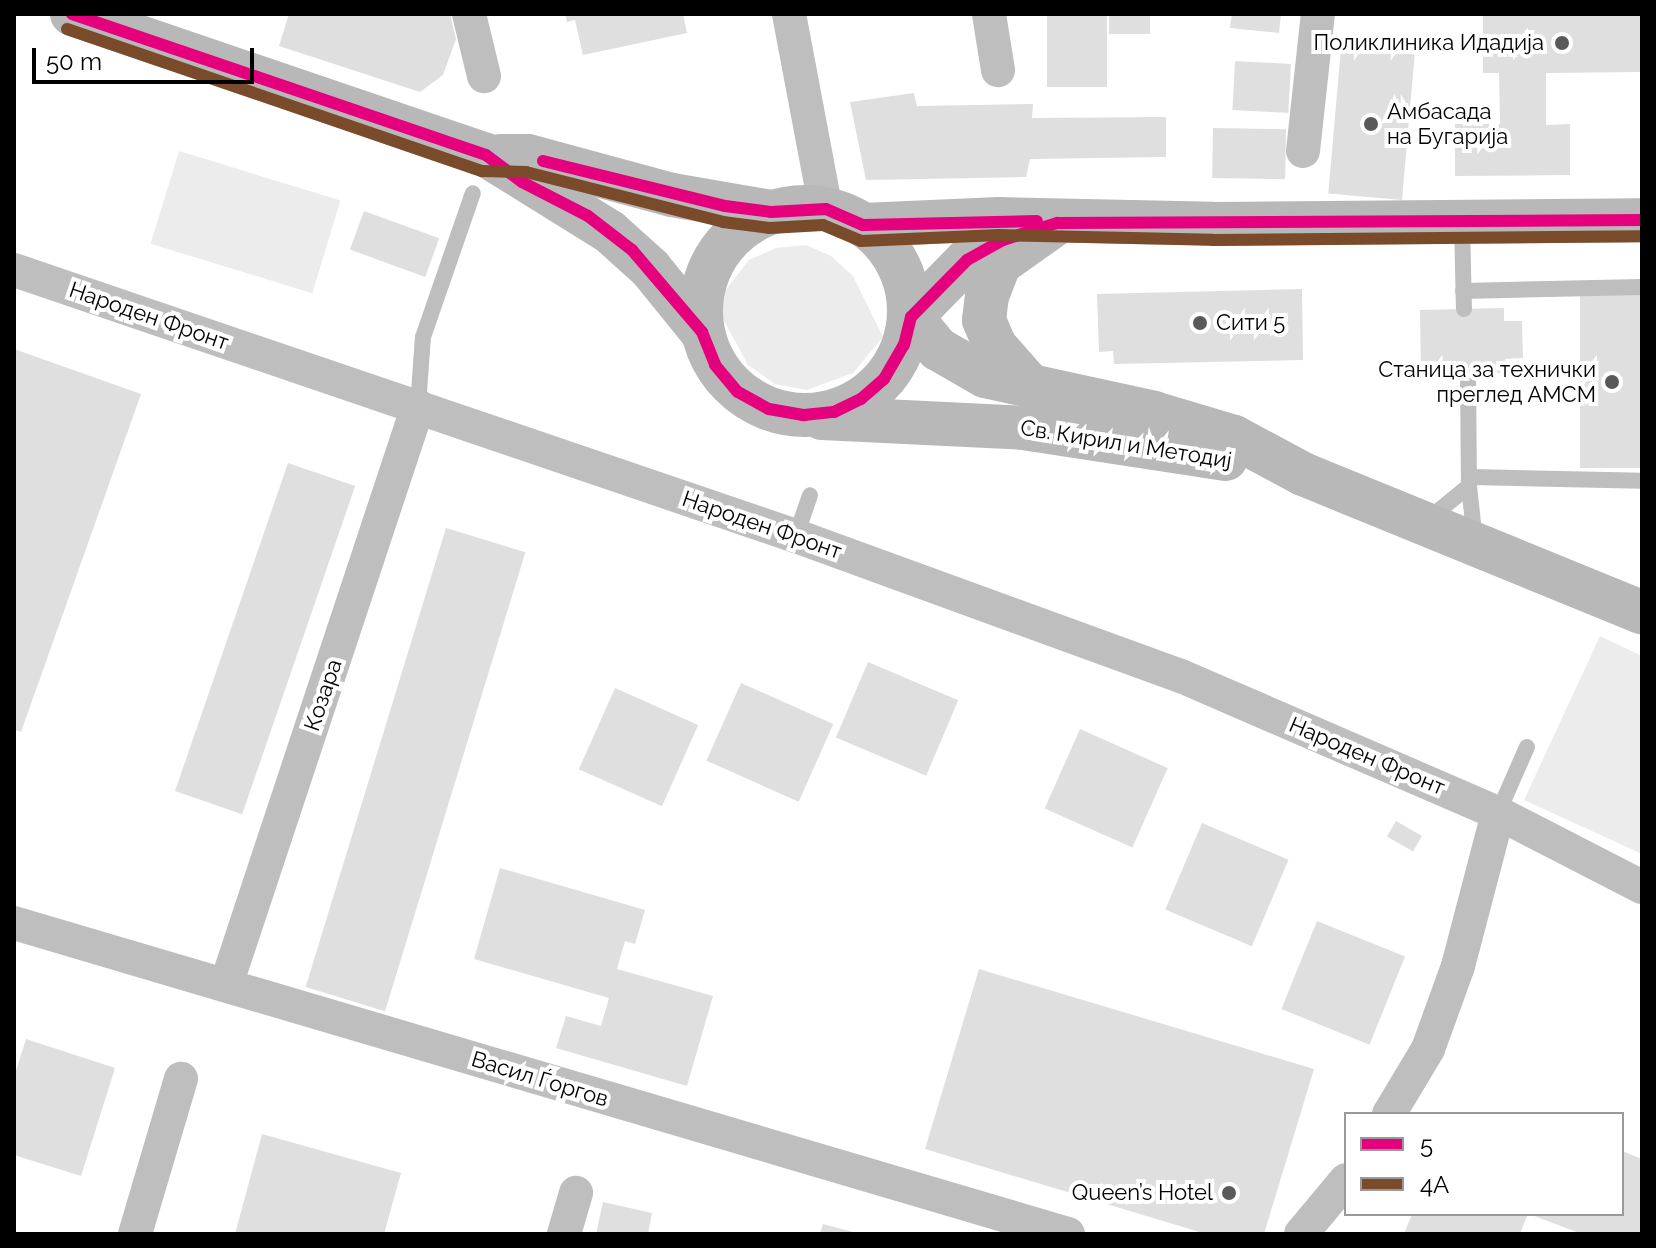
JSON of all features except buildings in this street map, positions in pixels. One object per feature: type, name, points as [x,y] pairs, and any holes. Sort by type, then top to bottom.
[{"type":"street","points":[[72,14],[479,174],[610,232],[650,268],[702,332],[715,365],[738,392],[769,409],[804,415],[848,405],[884,379],[904,345],[911,317],[897,263],[845,217],[789,14]]},
{"type":"street","points":[[469,14],[484,76]]},
{"type":"street","points":[[989,14],[998,70]]},
{"type":"street","points":[[1303,151],[1318,14]]},
{"type":"street","points":[[479,174],[528,156],[672,195],[771,212],[845,217],[1057,223],[1642,220]]},
{"type":"street","points":[[702,332],[700,302],[707,273],[722,247],[771,212]]},
{"type":"street","points":[[911,317],[967,260],[1003,240],[1057,223]]},
{"type":"street","points":[[1033,389],[995,346],[984,320],[987,296],[999,264],[1057,223]]},
{"type":"street","name":"Народен Фронт","points":[[14,270],[796,536],[1181,676],[1498,813],[1642,887]]},
{"type":"street","name":"Св. Кирил и Методиј","points":[[911,317],[923,335],[955,361],[985,376],[1194,423],[1303,474],[1642,612]]},
{"type":"street","name":"Козара","points":[[226,985],[418,406]]},
{"type":"street","name":"Св. Кирил и Методиј","points":[[804,415],[853,423],[980,424],[1091,435],[1303,474]]},
{"type":"street","points":[[1390,1112],[1428,1049],[1458,966],[1498,813]]},
{"type":"street","name":"Васил Ѓоргов","points":[[14,923],[1068,1234]]},
{"type":"street","points":[[135,1234],[181,1079]]},
{"type":"street","points":[[1301,1234],[1344,1182]]},
{"type":"street","points":[[564,1234],[576,1193]]},
{"type":"lane","points":[[418,406],[423,337],[479,174]]},
{"type":"lane","points":[[1462,223],[1464,309]]},
{"type":"lane","points":[[1463,291],[1642,287]]},
{"type":"lane","points":[[1468,374],[1470,482],[1475,543]]},
{"type":"lane","points":[[1425,522],[1470,482],[1642,481]]},
{"type":"lane","points":[[796,536],[810,495]]},
{"type":"lane","points":[[1498,813],[1527,747]]},
{"type":"shaded area","points":[[179,151],[341,200],[312,293],[151,244]]},
{"type":"shaded area","points":[[806,245],[831,256],[853,276],[883,337],[853,373],[807,390],[775,384],[748,365],[715,304],[749,260],[776,248]]},
{"type":"shaded area","points":[[1600,636],[1642,656],[1642,854],[1524,800]]},
{"type":"transit line","name":"5","points":[[72,14],[486,155],[522,182],[588,216],[632,250],[702,332],[715,365],[738,392],[769,409],[804,415],[834,412],[861,399],[884,379],[904,345],[911,317],[967,260],[1003,240],[1057,223],[1642,220]]},
{"type":"transit line","name":"4A","points":[[67,29],[482,171],[526,172],[723,222],[770,228],[823,225],[861,241],[999,235],[1213,240],[1642,236]]},
{"type":"transit line","name":"5","points":[[543,161],[725,206],[771,212],[826,209],[863,225],[1037,221]]},
{"type":"place","name":"Поликлиника Идадија","points":[[1562,43]]},
{"type":"place","name":"Амбасада на Бугарија","points":[[1371,124]]},
{"type":"place","name":"Сити 5","points":[[1200,323]]},
{"type":"place","name":"Станица за технички преглед АМСМ","points":[[1612,382]]},
{"type":"place","name":"Queen’s Hotel","points":[[1229,1193]]}]
